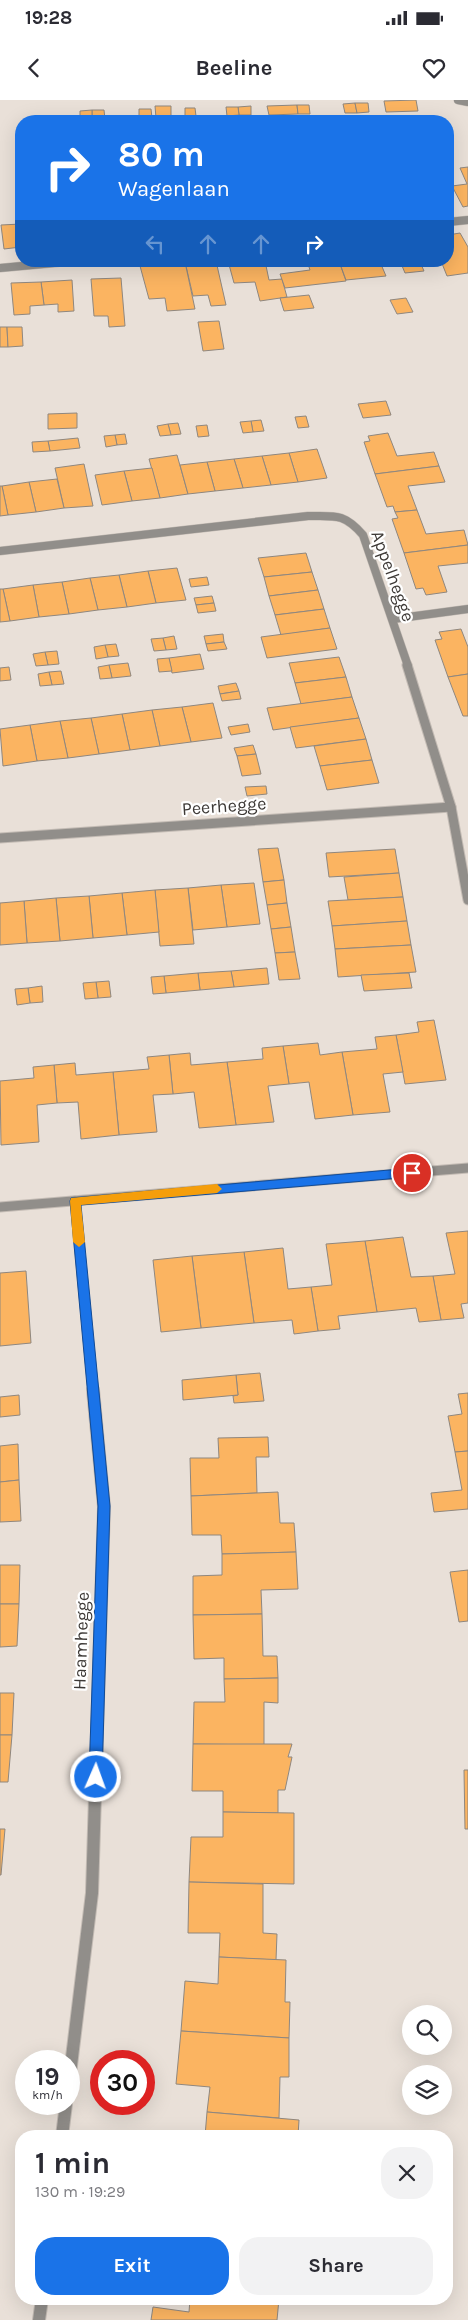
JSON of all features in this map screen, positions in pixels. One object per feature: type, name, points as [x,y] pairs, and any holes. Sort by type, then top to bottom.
[{"type":"street","points":[[458,100],[468,102]]},
{"type":"street","points":[[454,221],[468,220]]},
{"type":"street","points":[[0,268],[15,267]]},
{"type":"street","name":"Appelhegge","points":[[0,550],[308,516],[337,516],[352,522],[363,535],[393,619],[451,807],[468,900]]},
{"type":"street","points":[[393,619],[468,609]]},
{"type":"street","name":"Peerhegge","points":[[0,838],[451,807]]},
{"type":"street","points":[[0,1207],[468,1168]]},
{"type":"street","name":"Haamhegge","points":[[73,2050],[92,1893],[104,1506],[75,1201]]},
{"type":"street","points":[[63,2130],[65,2115]]},
{"type":"street","points":[[39,2320],[41,2305]]},
{"type":"building","points":[[416,100],[418,111],[386,112],[384,101]]},
{"type":"building","points":[[355,103],[357,113],[345,113],[343,104]]},
{"type":"building","points":[[355,103],[368,103],[369,112],[357,113]]},
{"type":"building","points":[[297,105],[298,114],[269,115],[267,106]]},
{"type":"building","points":[[297,105],[309,105],[310,114],[298,114]]},
{"type":"building","points":[[155,106],[171,106],[171,115],[156,115]]},
{"type":"building","points":[[251,106],[251,115],[239,115],[238,107]]},
{"type":"building","points":[[226,107],[238,107],[239,115],[227,115]]},
{"type":"building","points":[[185,108],[195,108],[196,115],[185,115]]},
{"type":"building","points":[[139,109],[151,109],[152,115],[139,115]]},
{"type":"building","points":[[92,110],[104,110],[105,115],[92,115]]},
{"type":"building","points":[[92,110],[92,115],[80,115],[80,111]]},
{"type":"building","points":[[468,167],[468,206],[463,207],[454,190],[454,186],[467,184],[460,168]]},
{"type":"building","points":[[15,224],[15,248],[4,249],[1,225]]},
{"type":"building","points":[[460,233],[468,247],[468,273],[447,276],[443,267],[454,267],[454,234]]},
{"type":"building","points":[[140,267],[186,267],[195,309],[167,311],[165,298],[149,299]]},
{"type":"building","points":[[186,267],[217,267],[226,305],[211,306],[208,295],[193,296]]},
{"type":"building","points":[[230,267],[266,267],[269,280],[282,279],[287,297],[260,301],[255,282],[234,283]]},
{"type":"building","points":[[309,267],[341,267],[346,281],[285,288],[280,274],[310,270]]},
{"type":"building","points":[[341,267],[382,267],[386,276],[346,280]]},
{"type":"building","points":[[402,267],[422,267],[424,271],[405,273]]},
{"type":"building","points":[[121,278],[125,326],[109,327],[108,316],[94,316],[91,279]]},
{"type":"building","points":[[72,280],[74,311],[58,312],[58,304],[44,305],[41,282]]},
{"type":"building","points":[[41,282],[44,305],[30,306],[30,314],[14,315],[11,283]]},
{"type":"building","points":[[309,295],[314,308],[284,311],[280,298]]},
{"type":"building","points":[[406,298],[413,312],[397,314],[390,300]]},
{"type":"building","points":[[219,321],[224,349],[203,351],[198,322]]},
{"type":"building","points":[[0,327],[7,327],[8,347],[0,347]]},
{"type":"building","points":[[7,327],[22,327],[23,346],[8,347]]},
{"type":"building","points":[[386,401],[391,415],[363,418],[358,404]]},
{"type":"building","points":[[77,413],[77,428],[48,429],[48,414]]},
{"type":"building","points":[[306,416],[309,427],[298,428],[295,417]]},
{"type":"building","points":[[261,420],[264,431],[253,432],[251,421]]},
{"type":"building","points":[[251,421],[253,432],[243,433],[240,422]]},
{"type":"building","points":[[178,423],[181,434],[171,435],[168,424]]},
{"type":"building","points":[[168,424],[171,435],[160,436],[157,426]]},
{"type":"building","points":[[207,425],[209,436],[198,437],[196,426]]},
{"type":"building","points":[[388,433],[397,456],[434,452],[439,466],[375,474],[364,442],[370,441],[368,436]]},
{"type":"building","points":[[125,434],[127,444],[117,445],[115,435]]},
{"type":"building","points":[[115,435],[117,445],[106,447],[104,436]]},
{"type":"building","points":[[78,438],[80,448],[50,451],[48,441]]},
{"type":"building","points":[[48,441],[50,451],[33,452],[32,442]]},
{"type":"building","points":[[317,449],[327,478],[298,482],[289,453]]},
{"type":"building","points":[[289,453],[298,482],[271,485],[262,456]]},
{"type":"building","points":[[177,455],[188,494],[160,498],[149,459]]},
{"type":"building","points":[[262,456],[271,485],[243,488],[234,459]]},
{"type":"building","points":[[234,459],[243,488],[215,491],[207,462]]},
{"type":"building","points":[[207,462],[215,491],[188,494],[180,465]]},
{"type":"building","points":[[84,464],[93,506],[64,508],[55,468]]},
{"type":"building","points":[[439,466],[445,482],[408,486],[417,510],[395,512],[393,506],[387,507],[375,474]]},
{"type":"building","points":[[152,468],[160,498],[132,501],[124,471]]},
{"type":"building","points":[[124,471],[132,501],[102,505],[95,475]]},
{"type":"building","points":[[57,479],[64,508],[36,512],[29,482]]},
{"type":"building","points":[[29,482],[36,512],[8,515],[2,486]]},
{"type":"building","points":[[0,486],[2,486],[8,515],[0,516]]},
{"type":"building","points":[[417,510],[426,534],[464,530],[468,545],[404,553],[392,519],[398,518],[395,512]]},
{"type":"building","points":[[468,545],[468,563],[438,566],[447,592],[426,595],[423,588],[416,589],[404,553]]},
{"type":"building","points":[[306,553],[312,572],[264,577],[258,558]]},
{"type":"building","points":[[177,568],[186,600],[156,603],[148,571]]},
{"type":"building","points":[[148,571],[156,603],[127,607],[119,575]]},
{"type":"building","points":[[312,572],[318,590],[269,596],[264,577]]},
{"type":"building","points":[[119,575],[127,607],[98,610],[90,578]]},
{"type":"building","points":[[207,577],[209,585],[191,587],[189,579]]},
{"type":"building","points":[[90,578],[98,610],[69,614],[62,582]]},
{"type":"building","points":[[62,582],[69,614],[39,617],[33,585]]},
{"type":"building","points":[[33,585],[39,617],[10,621],[3,589]]},
{"type":"building","points":[[0,589],[3,589],[10,621],[0,622]]},
{"type":"building","points":[[318,590],[324,609],[275,615],[269,596]]},
{"type":"building","points":[[212,596],[214,603],[196,605],[194,598]]},
{"type":"building","points":[[214,603],[216,611],[198,613],[196,605]]},
{"type":"building","points":[[324,609],[330,628],[281,635],[275,615]]},
{"type":"building","points":[[330,628],[337,649],[267,658],[261,637]]},
{"type":"building","points":[[461,629],[468,647],[468,674],[448,677],[435,640],[442,639],[439,632]]},
{"type":"building","points":[[223,634],[224,642],[206,644],[204,636]]},
{"type":"building","points":[[174,636],[177,649],[166,650],[163,638]]},
{"type":"building","points":[[163,638],[166,650],[154,651],[151,639]]},
{"type":"building","points":[[224,642],[227,649],[208,651],[206,644]]},
{"type":"building","points":[[116,644],[119,656],[108,657],[105,645]]},
{"type":"building","points":[[105,645],[108,657],[96,659],[94,647]]},
{"type":"building","points":[[57,651],[59,664],[48,665],[45,652]]},
{"type":"building","points":[[45,652],[48,665],[36,666],[33,654]]},
{"type":"building","points":[[200,654],[204,669],[172,673],[169,658]]},
{"type":"building","points":[[339,657],[346,677],[295,683],[289,663]]},
{"type":"building","points":[[169,658],[172,671],[159,672],[157,659]]},
{"type":"building","points":[[128,663],[131,676],[112,678],[109,665]]},
{"type":"building","points":[[109,665],[112,678],[100,679],[98,667]]},
{"type":"building","points":[[9,667],[11,680],[0,681],[0,668]]},
{"type":"building","points":[[61,671],[64,684],[52,685],[49,672]]},
{"type":"building","points":[[49,672],[52,685],[40,686],[38,674]]},
{"type":"building","points":[[468,674],[468,716],[463,716],[448,677]]},
{"type":"building","points":[[346,677],[352,697],[301,704],[295,683]]},
{"type":"building","points":[[236,683],[239,691],[220,694],[218,686]]},
{"type":"building","points":[[239,691],[241,699],[222,701],[220,694]]},
{"type":"building","points":[[352,697],[359,718],[273,730],[267,708]]},
{"type":"building","points":[[213,703],[222,738],[191,742],[182,707]]},
{"type":"building","points":[[182,707],[191,742],[160,746],[152,710]]},
{"type":"building","points":[[152,710],[160,746],[130,750],[122,714]]},
{"type":"building","points":[[122,714],[130,750],[99,754],[91,718]]},
{"type":"building","points":[[91,718],[99,754],[68,758],[60,721]]},
{"type":"building","points":[[359,718],[366,739],[296,748],[290,727]]},
{"type":"building","points":[[60,721],[68,758],[37,761],[30,725]]},
{"type":"building","points":[[248,724],[250,732],[231,735],[228,727]]},
{"type":"building","points":[[30,725],[37,761],[3,766],[0,729]]},
{"type":"building","points":[[366,739],[372,760],[320,766],[314,746]]},
{"type":"building","points":[[253,745],[256,754],[237,756],[234,748]]},
{"type":"building","points":[[256,754],[261,774],[242,776],[237,756]]},
{"type":"building","points":[[372,760],[379,783],[327,790],[320,766]]},
{"type":"building","points":[[266,786],[267,794],[247,796],[245,787]]},
{"type":"building","points":[[278,848],[284,880],[263,882],[258,849]]},
{"type":"building","points":[[395,849],[399,873],[329,877],[326,853]]},
{"type":"building","points":[[399,873],[403,897],[348,900],[344,877]]},
{"type":"building","points":[[284,880],[287,903],[267,905],[263,882]]},
{"type":"building","points":[[254,883],[260,924],[227,927],[221,885]]},
{"type":"building","points":[[221,885],[227,927],[193,930],[188,888]]},
{"type":"building","points":[[188,888],[194,944],[160,946],[155,890]]},
{"type":"building","points":[[155,890],[159,932],[127,935],[122,893]]},
{"type":"building","points":[[122,893],[127,935],[93,938],[89,896]]},
{"type":"building","points":[[89,896],[93,938],[60,941],[56,898]]},
{"type":"building","points":[[403,897],[407,921],[332,926],[328,901]]},
{"type":"building","points":[[56,898],[60,941],[27,943],[24,901]]},
{"type":"building","points":[[24,901],[27,943],[0,945],[0,903]]},
{"type":"building","points":[[287,903],[291,927],[271,929],[267,905]]},
{"type":"building","points":[[407,921],[411,945],[335,949],[332,926]]},
{"type":"building","points":[[291,927],[295,952],[275,953],[271,929]]},
{"type":"building","points":[[411,945],[416,972],[338,977],[335,949]]},
{"type":"building","points":[[295,952],[300,979],[279,980],[275,953]]},
{"type":"building","points":[[267,968],[269,984],[234,987],[231,971]]},
{"type":"building","points":[[231,971],[234,987],[200,990],[198,973]]},
{"type":"building","points":[[198,973],[200,990],[166,993],[164,976]]},
{"type":"building","points":[[409,973],[412,988],[364,991],[361,975]]},
{"type":"building","points":[[164,976],[166,993],[153,994],[151,977]]},
{"type":"building","points":[[109,981],[111,997],[98,998],[96,982]]},
{"type":"building","points":[[96,982],[98,998],[85,999],[83,983]]},
{"type":"building","points":[[42,986],[43,1002],[30,1003],[28,988]]},
{"type":"building","points":[[28,988],[30,1003],[17,1005],[15,989]]},
{"type":"building","points":[[434,1020],[446,1080],[405,1084],[396,1035],[419,1032],[417,1022]]},
{"type":"building","points":[[396,1035],[403,1072],[383,1074],[390,1112],[353,1115],[342,1052],[377,1049],[375,1037]]},
{"type":"building","points":[[318,1043],[320,1055],[342,1052],[353,1115],[315,1119],[309,1082],[289,1084],[283,1046]]},
{"type":"building","points":[[283,1046],[289,1084],[268,1086],[274,1122],[236,1125],[227,1062],[263,1059],[262,1048]]},
{"type":"building","points":[[190,1053],[191,1065],[227,1062],[236,1125],[199,1128],[194,1092],[173,1094],[169,1055]]},
{"type":"building","points":[[169,1055],[173,1094],[153,1095],[157,1132],[119,1135],[113,1072],[149,1069],[147,1057]]},
{"type":"building","points":[[75,1063],[76,1075],[113,1072],[119,1135],[81,1139],[78,1102],[57,1103],[54,1065]]},
{"type":"building","points":[[54,1065],[57,1103],[37,1105],[39,1142],[1,1145],[0,1081],[34,1078],[33,1067]]},
{"type":"building","points":[[468,1231],[468,1303],[461,1304],[464,1318],[441,1320],[433,1276],[455,1274],[446,1233]]},
{"type":"building","points":[[403,1237],[411,1277],[433,1276],[441,1320],[419,1322],[416,1308],[377,1312],[365,1241]]},
{"type":"building","points":[[365,1241],[377,1312],[338,1316],[340,1329],[318,1331],[311,1287],[332,1285],[326,1244]]},
{"type":"building","points":[[283,1248],[288,1289],[311,1287],[318,1331],[294,1334],[292,1320],[254,1323],[244,1252]]},
{"type":"building","points":[[244,1252],[254,1323],[201,1328],[192,1256]]},
{"type":"building","points":[[192,1256],[201,1328],[161,1332],[153,1260]]},
{"type":"building","points":[[26,1271],[31,1343],[0,1346],[0,1273]]},
{"type":"building","points":[[260,1373],[264,1401],[234,1403],[233,1396],[238,1395],[236,1375]]},
{"type":"building","points":[[236,1375],[238,1395],[183,1400],[182,1380]]},
{"type":"building","points":[[468,1393],[468,1451],[455,1452],[448,1416],[462,1414],[458,1394]]},
{"type":"building","points":[[19,1395],[20,1415],[0,1417],[0,1397]]},
{"type":"building","points":[[268,1437],[269,1457],[256,1457],[257,1493],[191,1496],[190,1458],[219,1458],[218,1438]]},
{"type":"building","points":[[18,1444],[19,1480],[0,1482],[0,1446]]},
{"type":"building","points":[[468,1451],[468,1509],[434,1512],[431,1493],[462,1490],[455,1452]]},
{"type":"building","points":[[19,1480],[21,1521],[0,1522],[0,1482]]},
{"type":"building","points":[[278,1492],[280,1523],[294,1523],[296,1552],[222,1554],[221,1535],[192,1535],[191,1496]]},
{"type":"building","points":[[296,1552],[298,1589],[261,1590],[262,1614],[193,1615],[193,1576],[222,1575],[222,1554]]},
{"type":"building","points":[[0,1565],[20,1565],[19,1604],[0,1604]]},
{"type":"building","points":[[468,1570],[468,1621],[459,1622],[450,1572]]},
{"type":"building","points":[[0,1604],[19,1604],[17,1646],[0,1647]]},
{"type":"building","points":[[262,1614],[263,1656],[277,1656],[278,1678],[224,1679],[224,1658],[194,1659],[193,1615]]},
{"type":"building","points":[[278,1678],[278,1703],[264,1702],[264,1745],[193,1744],[194,1702],[225,1702],[224,1679]]},
{"type":"building","points":[[0,1693],[14,1693],[12,1735],[0,1735]]},
{"type":"building","points":[[0,1735],[12,1735],[8,1782],[0,1782]]},
{"type":"building","points":[[193,1744],[292,1744],[288,1757],[292,1757],[285,1790],[278,1790],[278,1813],[223,1812],[223,1791],[192,1791]]},
{"type":"building","points":[[464,1770],[468,1770],[468,1829],[465,1829]]},
{"type":"building","points":[[223,1812],[294,1813],[294,1884],[189,1882],[191,1837],[223,1837]]},
{"type":"building","points":[[0,1829],[5,1829],[1,1875],[0,1875]]},
{"type":"building","points":[[189,1882],[263,1884],[263,1933],[277,1934],[276,1960],[219,1957],[220,1933],[188,1933]]},
{"type":"building","points":[[219,1957],[286,1960],[285,2002],[290,2002],[289,2038],[181,2031],[185,1981],[218,1984]]},
{"type":"building","points":[[181,2031],[289,2038],[289,2077],[280,2077],[279,2118],[207,2112],[210,2087],[176,2084]]},
{"type":"building","points":[[207,2112],[299,2120],[298,2130],[206,2130]]},
{"type":"building","points":[[190,2305],[278,2305],[277,2320],[151,2320],[153,2307],[189,2312]]},
{"type":"slow traffic","points":[[79,1242],[75,1201],[217,1189]]},
{"type":"route","points":[[96,1777],[104,1506],[75,1201],[412,1173]]}]
